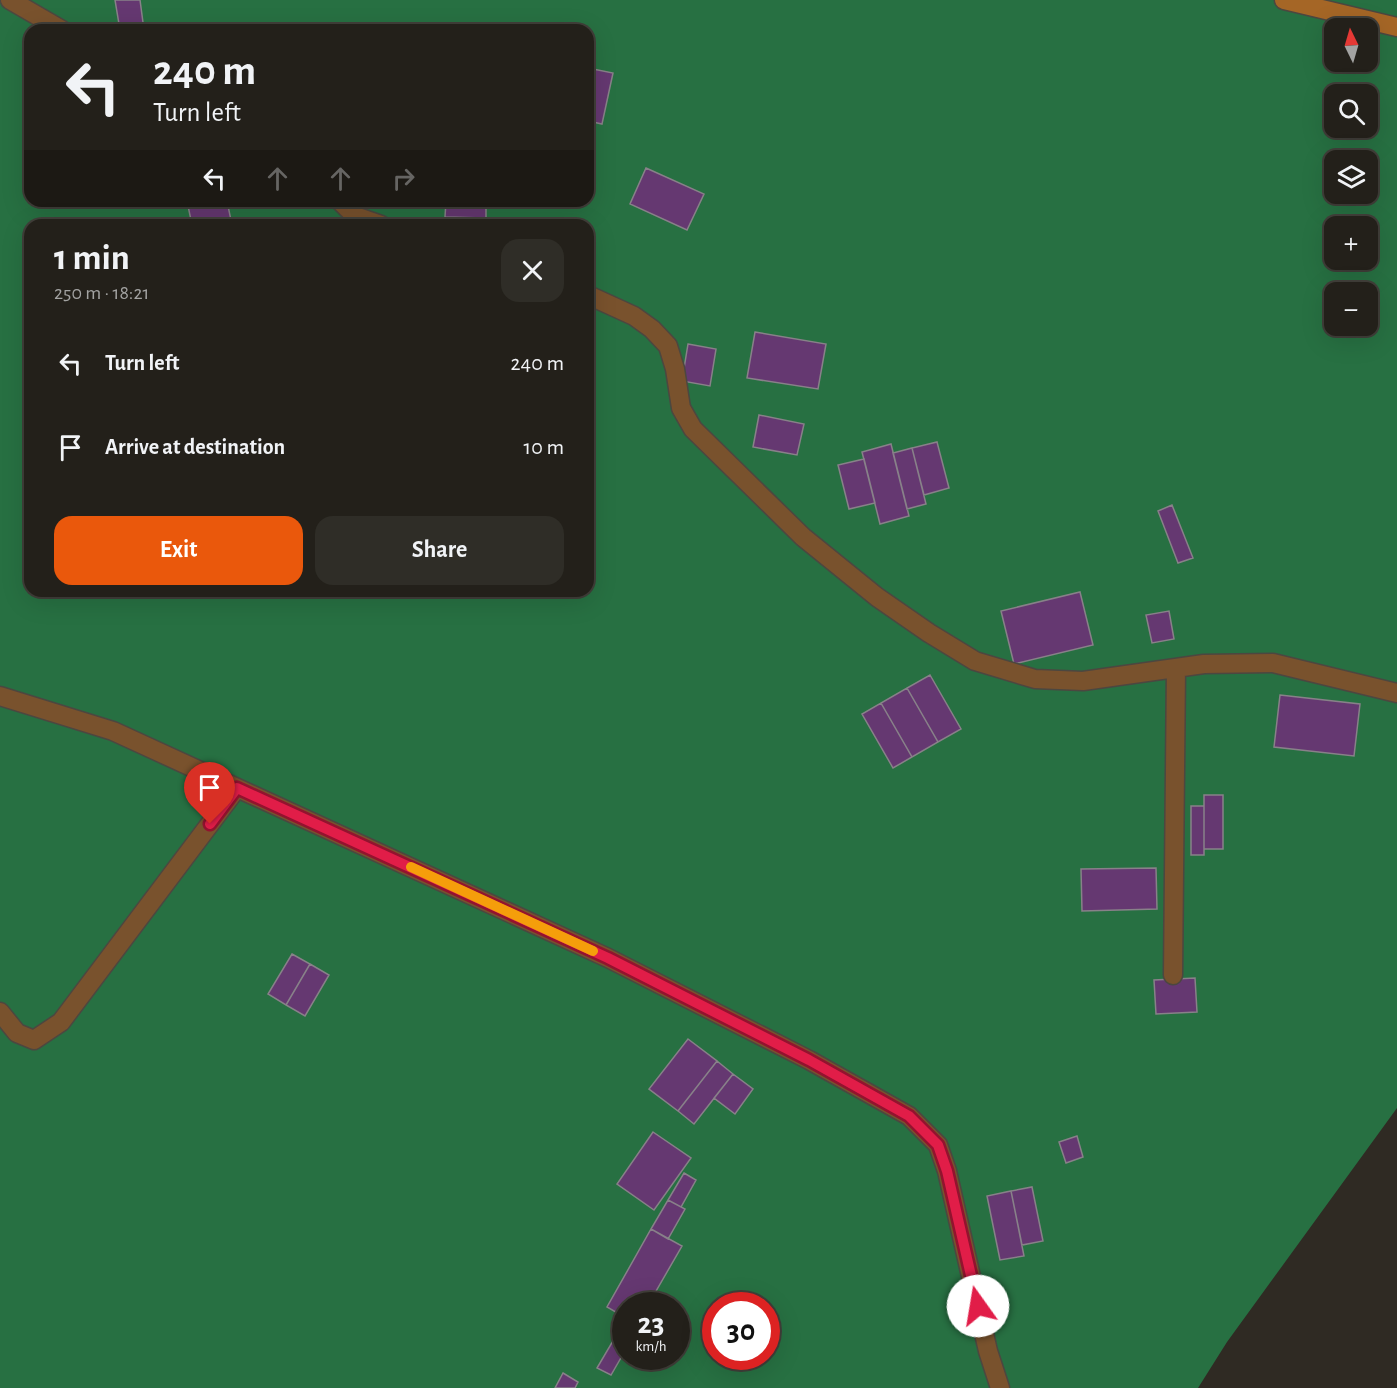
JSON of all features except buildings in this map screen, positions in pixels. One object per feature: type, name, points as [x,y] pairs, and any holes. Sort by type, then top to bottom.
[{"type":"main road","points":[[1284,0],[1397,27]]},
{"type":"street","points":[[10,0],[52,24]]},
{"type":"street","points":[[346,207],[355,216],[364,219]]},
{"type":"street","points":[[594,298],[634,316],[652,329],[668,346],[675,369],[681,408],[693,429],[803,537],[876,597],[975,661],[1035,680],[1083,681],[1204,664],[1273,663],[1397,693]]},
{"type":"street","points":[[1173,975],[1176,668]]},
{"type":"street","points":[[0,696],[112,731],[608,958],[809,1060],[909,1116],[938,1145],[947,1171],[988,1351],[1000,1388]]},
{"type":"street","points":[[0,1012],[17,1033],[34,1040],[61,1022],[237,788]]},
{"type":"green space","points":[[0,0],[1397,0],[1397,1108],[1227,1342],[1198,1388],[0,1388]]},
{"type":"slow traffic","points":[[411,867],[593,951]]},
{"type":"route","points":[[210,824],[237,788],[608,958],[809,1060],[909,1116],[938,1145],[947,1171],[978,1306]]}]
